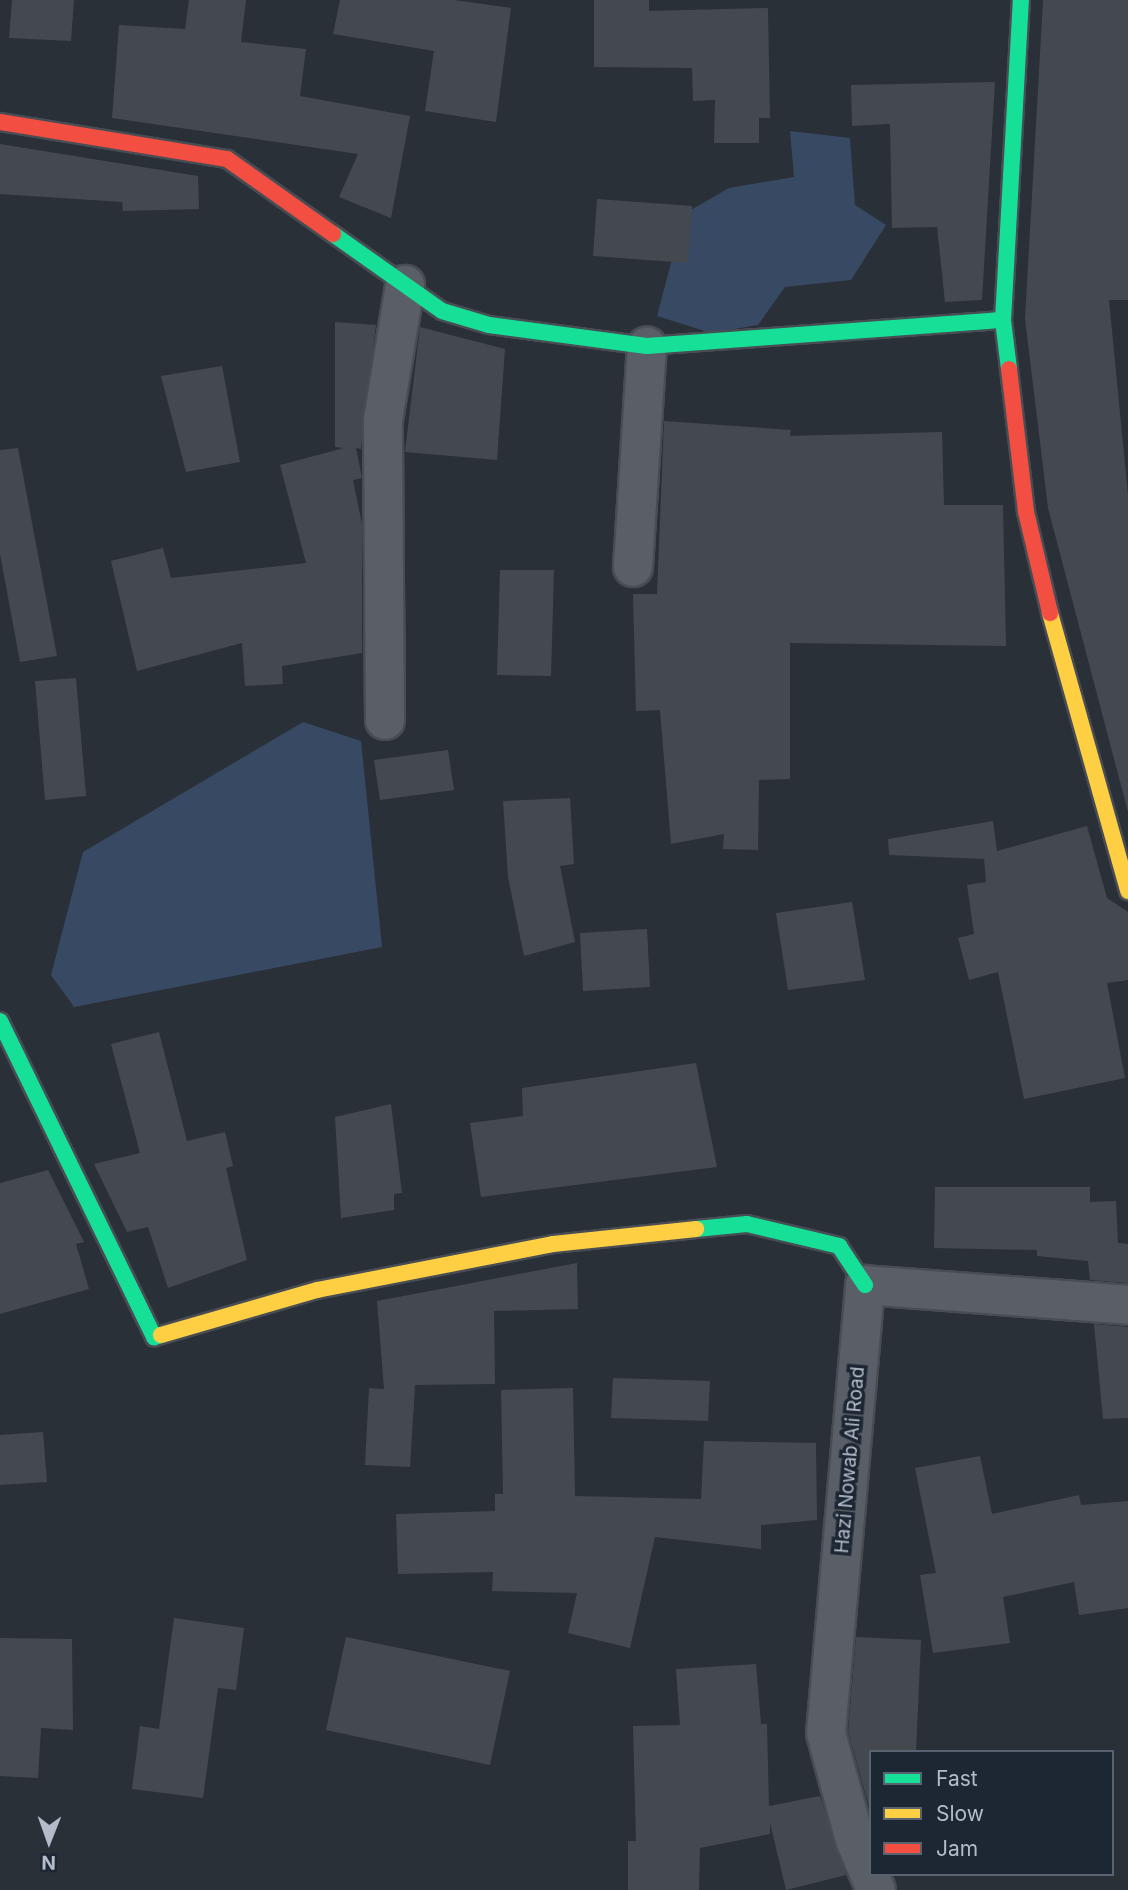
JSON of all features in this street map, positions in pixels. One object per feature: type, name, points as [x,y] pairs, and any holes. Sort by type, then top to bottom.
[{"type":"street","points":[[1021,0],[1003,320],[1026,512],[1058,649],[1128,891]]},
{"type":"street","points":[[0,122],[227,159],[442,312],[489,325],[647,346],[1003,320]]},
{"type":"street","points":[[385,720],[383,420],[405,285]]},
{"type":"street","points":[[634,568],[647,346]]},
{"type":"street","points":[[0,1021],[154,1337],[317,1290],[526,1249],[747,1224],[839,1245],[865,1285],[1128,1305]]},
{"type":"street","name":"Hazi Nowab Ali Road","points":[[865,1285],[826,1732],[855,1840],[869,1873]]},
{"type":"water","points":[[790,131],[850,138],[855,205],[886,225],[851,280],[785,287],[758,325],[711,333],[657,316],[684,214],[729,188],[794,177]]},
{"type":"water","points":[[303,722],[361,741],[382,947],[74,1007],[51,975],[83,852]]},
{"type":"building","points":[[12,0],[74,0],[71,41],[9,38]]},
{"type":"building","points":[[189,0],[246,0],[241,42],[306,49],[300,96],[410,116],[391,218],[339,197],[358,154],[112,118],[119,25],[185,29]]},
{"type":"building","points":[[340,0],[454,0],[511,8],[496,122],[425,111],[434,51],[333,34]]},
{"type":"building","points":[[594,0],[649,0],[649,11],[768,8],[770,118],[759,118],[759,143],[714,143],[715,100],[693,101],[692,68],[594,67]]},
{"type":"building","points":[[1043,0],[1128,0],[1128,300],[1109,300],[1128,495],[1128,812],[1048,508],[1025,319]]},
{"type":"building","points":[[995,82],[982,300],[945,302],[937,227],[892,228],[890,124],[852,126],[851,85]]},
{"type":"building","points":[[0,144],[198,176],[199,209],[123,211],[122,202],[0,194]]},
{"type":"building","points":[[597,199],[692,206],[688,263],[593,256]]},
{"type":"building","points":[[335,322],[376,325],[361,449],[356,448],[362,478],[353,480],[362,524],[362,653],[282,666],[283,684],[245,686],[242,643],[137,671],[111,561],[163,548],[171,578],[306,563],[280,465],[344,448],[335,447]]},
{"type":"building","points":[[420,327],[505,349],[497,460],[405,452]]},
{"type":"building","points":[[222,366],[240,462],[186,472],[161,376]]},
{"type":"building","points":[[664,421],[791,430],[790,436],[942,432],[944,505],[1003,505],[1006,646],[790,643],[790,779],[759,780],[758,850],[723,849],[724,834],[671,844],[660,710],[636,711],[633,594],[657,594]]},
{"type":"building","points":[[18,448],[57,656],[20,662],[0,554],[0,450]]},
{"type":"building","points":[[500,570],[554,570],[551,676],[497,675]]},
{"type":"building","points":[[76,678],[86,796],[45,800],[35,681]]},
{"type":"building","points":[[448,750],[454,790],[380,800],[374,760]]},
{"type":"building","points":[[570,798],[574,864],[560,866],[575,942],[524,956],[508,877],[503,801]]},
{"type":"building","points":[[993,821],[997,851],[1087,826],[1107,898],[1128,912],[1128,980],[1107,983],[1125,1078],[1024,1099],[998,972],[969,980],[958,938],[974,934],[967,885],[986,882],[984,859],[889,855],[888,839]]},
{"type":"building","points":[[852,902],[865,980],[788,990],[776,913]]},
{"type":"building","points":[[647,929],[650,987],[583,991],[580,933]]},
{"type":"building","points":[[159,1032],[187,1141],[225,1132],[233,1166],[226,1168],[247,1260],[168,1288],[148,1227],[127,1232],[94,1164],[140,1153],[111,1044]]},
{"type":"building","points":[[696,1063],[717,1167],[481,1197],[470,1123],[523,1116],[522,1088]]},
{"type":"building","points":[[391,1104],[402,1193],[394,1194],[394,1210],[341,1218],[335,1117]]},
{"type":"building","points":[[48,1170],[84,1242],[76,1244],[89,1289],[0,1314],[0,1183]]},
{"type":"building","points":[[935,1187],[1090,1187],[1090,1202],[1116,1201],[1118,1243],[1128,1244],[1128,1283],[1090,1280],[1088,1261],[1037,1256],[1037,1250],[934,1248]]},
{"type":"building","points":[[577,1263],[578,1309],[494,1311],[495,1384],[415,1385],[410,1467],[365,1465],[369,1388],[384,1389],[377,1301]]},
{"type":"building","points":[[1094,1324],[1128,1327],[1128,1418],[1103,1419]]},
{"type":"building","points":[[613,1378],[710,1381],[708,1421],[611,1418]]},
{"type":"building","points":[[573,1388],[575,1496],[701,1499],[704,1441],[816,1443],[817,1520],[761,1525],[761,1549],[655,1537],[630,1648],[568,1633],[577,1593],[492,1591],[493,1572],[398,1574],[396,1514],[495,1511],[495,1494],[503,1494],[501,1390]]},
{"type":"building","points":[[43,1432],[47,1482],[0,1485],[0,1435]]},
{"type":"building","points":[[980,1456],[992,1514],[1079,1495],[1081,1505],[1128,1501],[1128,1608],[1079,1615],[1074,1582],[1003,1597],[1010,1643],[933,1653],[920,1575],[936,1573],[915,1468]]},
{"type":"building","points":[[174,1618],[244,1628],[236,1690],[218,1688],[203,1798],[132,1789],[140,1726],[159,1729]]},
{"type":"building","points":[[346,1637],[510,1671],[490,1765],[326,1730]]},
{"type":"building","points":[[856,1637],[921,1640],[916,1750],[869,1750],[869,1807],[848,1731]]},
{"type":"building","points":[[0,1638],[72,1639],[73,1730],[41,1728],[38,1778],[0,1776]]},
{"type":"building","points":[[756,1664],[761,1724],[767,1724],[769,1806],[820,1796],[846,1875],[786,1890],[770,1823],[770,1834],[700,1848],[699,1890],[628,1890],[628,1841],[636,1841],[633,1726],[680,1725],[676,1669]]},
{"type":"traffic: fast","points":[[1009,369],[1003,320],[1021,0]]},
{"type":"traffic: fast","points":[[333,234],[442,311],[489,325],[647,346],[1003,320]]},
{"type":"traffic: fast","points":[[0,1021],[154,1337],[161,1335]]},
{"type":"traffic: fast","points":[[696,1229],[747,1224],[839,1246],[865,1285]]},
{"type":"traffic: slow","points":[[1050,613],[1128,891]]},
{"type":"traffic: slow","points":[[161,1335],[317,1290],[553,1244],[696,1229]]},
{"type":"traffic: jam","points":[[0,122],[227,159],[333,234]]},
{"type":"traffic: jam","points":[[1009,369],[1026,512],[1050,613]]}]
